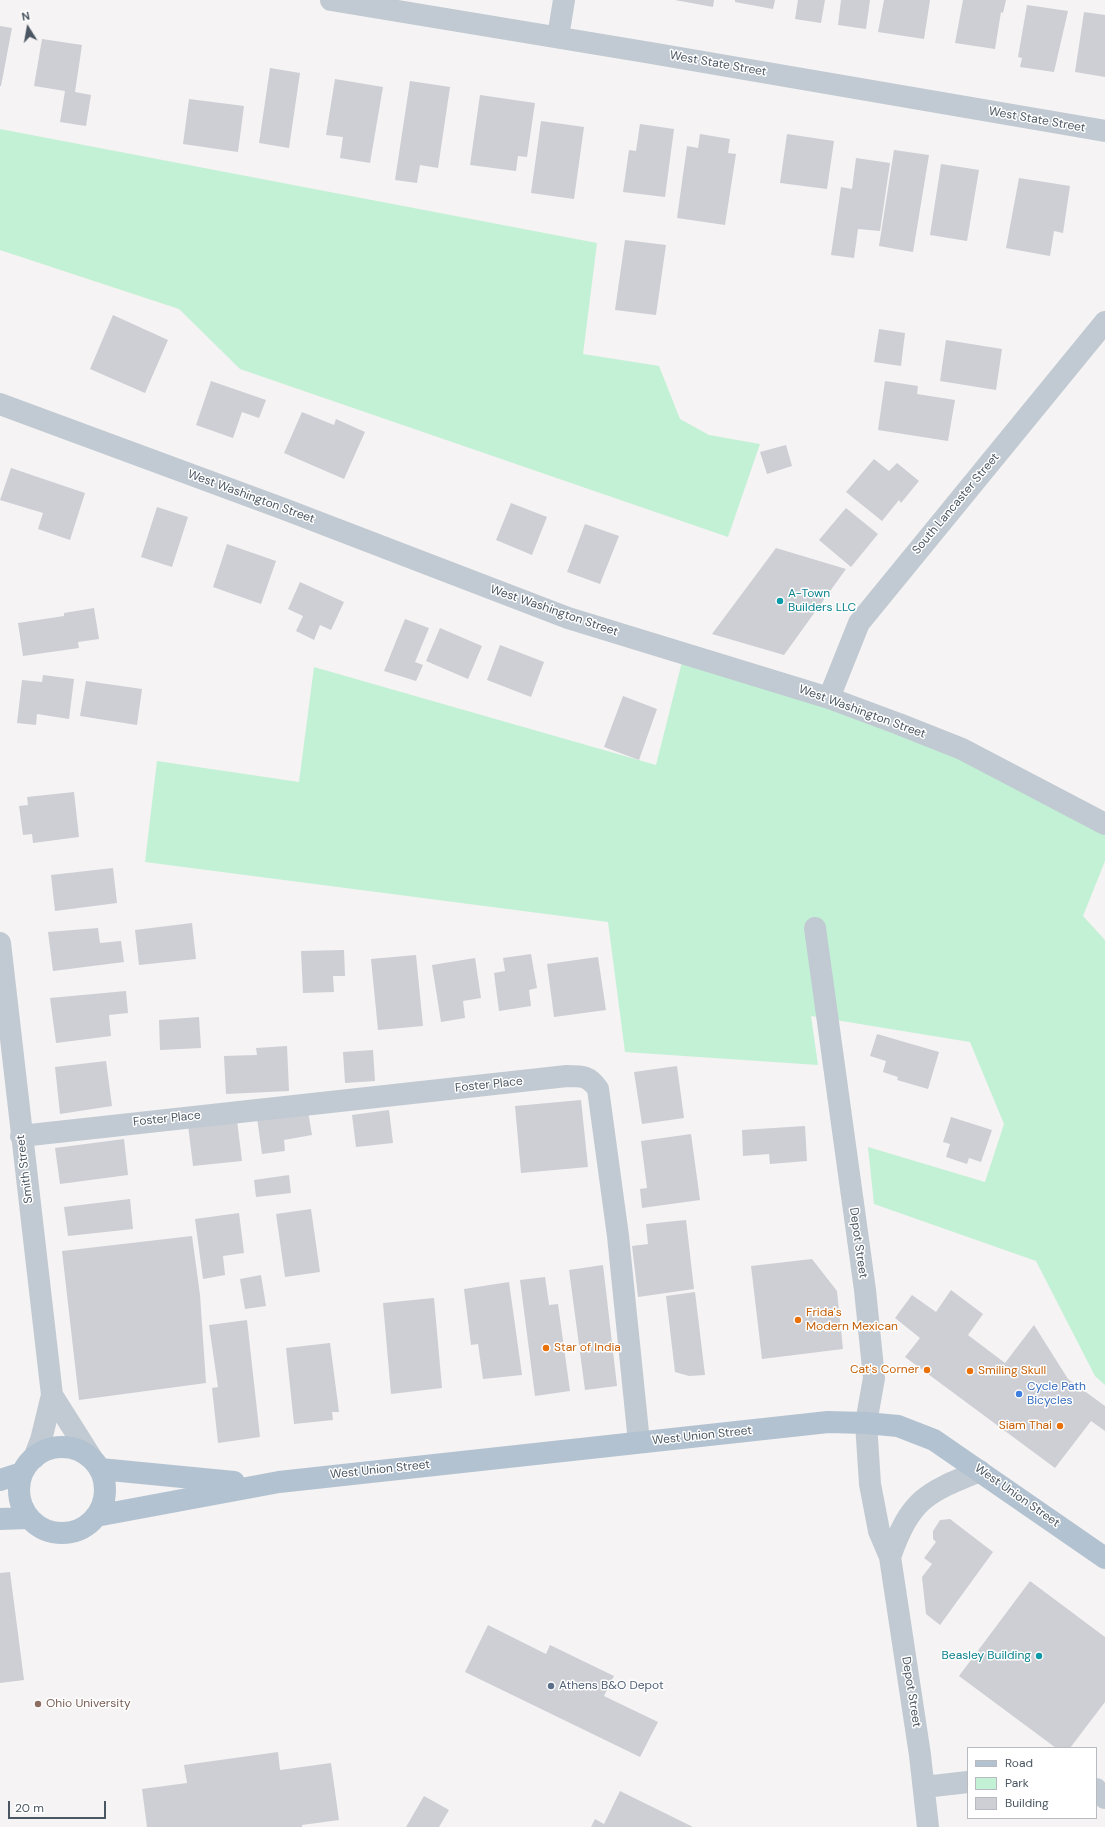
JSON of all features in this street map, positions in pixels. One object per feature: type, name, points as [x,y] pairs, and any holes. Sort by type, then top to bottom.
[{"type":"main road","name":"West Union Street","points":[[96,1516],[261,1485],[828,1422],[866,1423],[898,1426],[934,1440],[1105,1558]]},
{"type":"main road","name":"West Union Street","points":[[0,1480],[28,1465],[51,1448],[64,1447],[85,1453],[97,1464],[106,1488],[105,1498],[93,1521],[85,1527],[61,1533],[47,1531],[28,1518]]},
{"type":"main road","name":"West Union Street","points":[[97,1464],[261,1485]]},
{"type":"main road","points":[[0,1519],[28,1518],[19,1497],[19,1485],[28,1465]]},
{"type":"street","name":"West State Street","points":[[330,0],[388,4],[558,37],[1105,131]]},
{"type":"street","points":[[558,37],[564,0]]},
{"type":"street","name":"South Lancaster Street","points":[[829,698],[859,623],[1105,322]]},
{"type":"street","name":"West Washington Street","points":[[0,404],[284,508],[568,618],[829,698],[962,749],[1105,824]]},
{"type":"street","name":"Depot Street","points":[[815,928],[865,1290],[874,1378],[866,1423],[870,1484],[879,1531],[890,1556],[924,1787],[928,1827]]},
{"type":"street","name":"Smith Street","points":[[0,943],[6,1053],[21,1136],[52,1395],[41,1440],[28,1465]]},
{"type":"street","name":"Foster Place","points":[[21,1136],[567,1076],[582,1076],[592,1080],[598,1089],[614,1203],[639,1442]]},
{"type":"street","name":"Smith Street","points":[[52,1395],[97,1464]]},
{"type":"street","points":[[890,1556],[907,1516],[921,1500],[942,1486],[980,1471]]},
{"type":"street","points":[[924,1787],[967,1782]]},
{"type":"street","points":[[1097,1790],[1105,1798]]},
{"type":"green space","points":[[0,129],[597,243],[583,354],[659,366],[680,419],[709,435],[760,444],[728,537],[240,369],[179,309],[0,250]]},
{"type":"green space","points":[[684,654],[829,698],[1105,824],[1105,861],[1083,916],[1105,940],[1105,1385],[1095,1376],[1036,1261],[874,1204],[868,1147],[985,1182],[1004,1124],[970,1042],[811,1016],[818,1065],[625,1052],[608,922],[145,862],[157,761],[299,782],[314,667],[656,765]]},
{"type":"building","points":[[675,0],[714,0],[713,7]]},
{"type":"building","points":[[735,0],[775,0],[773,9],[735,2]]},
{"type":"building","points":[[798,0],[825,0],[821,23],[795,19]]},
{"type":"building","points":[[841,0],[870,0],[866,29],[838,25]]},
{"type":"building","points":[[884,0],[930,0],[924,39],[878,32]]},
{"type":"building","points":[[963,0],[1006,0],[1003,13],[1001,12],[995,49],[955,43]]},
{"type":"building","points":[[1027,5],[1068,11],[1054,72],[1020,67],[1022,58],[1018,57]]},
{"type":"building","points":[[1084,12],[1105,15],[1105,77],[1075,72]]},
{"type":"building","points":[[0,26],[12,28],[1,86],[0,86]]},
{"type":"building","points":[[42,39],[82,45],[75,92],[91,95],[86,126],[60,122],[65,91],[34,86]]},
{"type":"building","points":[[270,68],[300,73],[289,148],[259,143]]},
{"type":"building","points":[[335,79],[383,87],[370,163],[340,158],[343,137],[326,135]]},
{"type":"building","points":[[410,81],[450,87],[438,168],[420,165],[417,183],[395,180]]},
{"type":"building","points":[[480,95],[535,103],[527,157],[518,156],[516,171],[470,165]]},
{"type":"building","points":[[189,99],[244,106],[238,152],[183,144]]},
{"type":"building","points":[[541,121],[584,127],[574,199],[531,193]]},
{"type":"building","points":[[640,124],[674,129],[665,197],[623,192],[629,150],[636,151]]},
{"type":"building","points":[[700,134],[730,139],[728,153],[736,154],[725,225],[677,218],[687,146],[698,148]]},
{"type":"building","points":[[787,134],[834,141],[827,189],[780,183]]},
{"type":"building","points":[[894,150],[929,155],[913,252],[879,246]]},
{"type":"building","points":[[856,158],[890,163],[880,231],[858,229],[854,258],[831,255],[841,187],[852,189]]},
{"type":"building","points":[[941,164],[979,170],[967,241],[930,235]]},
{"type":"building","points":[[1019,178],[1070,186],[1063,233],[1054,231],[1050,256],[1006,248]]},
{"type":"building","points":[[625,240],[666,245],[656,315],[615,310]]},
{"type":"building","points":[[113,315],[168,340],[145,393],[90,369]]},
{"type":"building","points":[[879,329],[905,333],[901,366],[874,362]]},
{"type":"building","points":[[946,340],[1002,349],[996,390],[940,381]]},
{"type":"building","points":[[211,381],[266,400],[259,418],[242,412],[233,438],[196,425]]},
{"type":"building","points":[[885,381],[918,386],[917,394],[955,400],[948,441],[878,430]]},
{"type":"building","points":[[302,412],[334,425],[336,419],[365,432],[344,479],[284,453]]},
{"type":"building","points":[[786,445],[792,466],[767,474],[760,452]]},
{"type":"building","points":[[874,459],[889,471],[897,463],[919,481],[901,503],[899,500],[882,521],[846,492]]},
{"type":"building","points":[[11,468],[85,493],[70,540],[38,529],[43,513],[0,500]]},
{"type":"building","points":[[511,503],[547,517],[532,555],[496,540]]},
{"type":"building","points":[[157,507],[188,517],[172,567],[141,557]]},
{"type":"building","points":[[846,508],[878,534],[851,567],[819,540]]},
{"type":"building","points":[[585,524],[619,536],[600,584],[567,572]]},
{"type":"building","points":[[227,544],[276,561],[261,604],[213,587]]},
{"type":"building","name":"A-Town Builders LLC","points":[[776,548],[846,569],[784,655],[712,634]]},
{"type":"building","points":[[300,582],[344,602],[331,630],[320,625],[314,640],[296,631],[303,616],[288,609]]},
{"type":"building","points":[[94,608],[99,639],[78,642],[79,648],[23,656],[18,623],[64,616],[64,613]]},
{"type":"building","points":[[405,619],[429,628],[415,662],[423,665],[416,681],[384,671]]},
{"type":"building","points":[[440,628],[482,646],[468,679],[426,661]]},
{"type":"building","points":[[500,645],[544,662],[531,697],[487,680]]},
{"type":"building","points":[[43,675],[74,679],[69,719],[37,714],[36,725],[17,723],[22,680],[42,682]]},
{"type":"building","points":[[86,681],[142,689],[137,725],[80,716]]},
{"type":"building","points":[[623,696],[657,709],[639,760],[604,747]]},
{"type":"building","points":[[74,792],[79,837],[33,843],[32,834],[23,835],[19,806],[28,805],[27,797]]},
{"type":"building","points":[[113,868],[117,903],[55,911],[51,875]]},
{"type":"building","points":[[192,923],[196,959],[139,965],[135,930]]},
{"type":"building","points":[[98,928],[100,943],[121,941],[124,962],[53,971],[48,932]]},
{"type":"building","points":[[344,950],[345,976],[333,976],[334,992],[303,993],[301,951]]},
{"type":"building","points":[[531,954],[537,988],[529,990],[531,1006],[499,1011],[494,973],[505,971],[503,958]]},
{"type":"building","points":[[416,955],[423,1026],[378,1030],[371,959]]},
{"type":"building","points":[[598,957],[606,1010],[554,1017],[547,964]]},
{"type":"building","points":[[475,958],[481,998],[463,1001],[465,1018],[441,1022],[432,965]]},
{"type":"building","points":[[126,991],[128,1013],[109,1015],[111,1036],[56,1043],[50,998]]},
{"type":"building","points":[[199,1017],[201,1048],[160,1050],[159,1020]]},
{"type":"building","points":[[877,1034],[939,1052],[928,1089],[897,1080],[898,1077],[883,1072],[886,1061],[870,1056]]},
{"type":"building","points":[[287,1046],[289,1091],[226,1094],[224,1056],[257,1055],[256,1048]]},
{"type":"building","points":[[373,1050],[375,1081],[345,1083],[343,1052]]},
{"type":"building","points":[[106,1061],[112,1106],[60,1114],[55,1067]]},
{"type":"building","points":[[677,1066],[684,1118],[642,1124],[634,1072]]},
{"type":"building","points":[[581,1100],[588,1167],[521,1173],[515,1106]]},
{"type":"building","points":[[389,1110],[393,1143],[356,1147],[352,1115]]},
{"type":"building","points":[[308,1111],[312,1135],[284,1140],[285,1151],[262,1154],[257,1118]]},
{"type":"building","points":[[951,1117],[992,1130],[981,1162],[969,1158],[967,1164],[946,1157],[950,1144],[943,1142]]},
{"type":"building","points":[[237,1120],[242,1161],[193,1166],[188,1125]]},
{"type":"building","points":[[805,1126],[807,1161],[770,1164],[769,1154],[743,1156],[742,1130]]},
{"type":"building","points":[[691,1134],[700,1200],[642,1208],[640,1189],[647,1188],[641,1141]]},
{"type":"building","points":[[124,1139],[128,1175],[60,1184],[55,1148]]},
{"type":"building","points":[[289,1175],[291,1193],[256,1197],[254,1180]]},
{"type":"building","points":[[130,1199],[133,1229],[68,1236],[64,1207]]},
{"type":"building","points":[[311,1209],[320,1272],[285,1277],[276,1214]]},
{"type":"building","points":[[239,1213],[244,1253],[223,1256],[225,1275],[203,1279],[195,1219]]},
{"type":"building","points":[[686,1220],[694,1289],[638,1297],[632,1246],[648,1244],[646,1224]]},
{"type":"building","points":[[192,1236],[200,1295],[206,1383],[79,1400],[62,1251]]},
{"type":"building","name":"Frida's Modern Mexican","points":[[812,1259],[837,1291],[843,1349],[762,1359],[751,1266]]},
{"type":"building","points":[[603,1265],[617,1386],[585,1390],[569,1270]]},
{"type":"building","points":[[261,1275],[266,1306],[245,1309],[240,1279]]},
{"type":"building","name":"Star of India","points":[[545,1277],[549,1305],[558,1304],[570,1391],[535,1396],[520,1280]]},
{"type":"building","points":[[509,1282],[522,1375],[483,1379],[478,1344],[471,1345],[464,1289]]},
{"type":"building","points":[[951,1290],[983,1314],[968,1335],[1005,1363],[1034,1325],[1068,1379],[1105,1406],[1105,1431],[1091,1421],[1055,1468],[905,1357],[920,1338],[895,1318],[912,1295],[936,1312]]},
{"type":"building","points":[[695,1292],[705,1375],[689,1376],[675,1372],[666,1296]]},
{"type":"building","points":[[434,1298],[442,1388],[391,1394],[383,1303]]},
{"type":"building","points":[[247,1320],[260,1437],[218,1443],[212,1388],[218,1387],[209,1325]]},
{"type":"building","points":[[330,1343],[339,1412],[332,1412],[333,1420],[294,1424],[286,1348]]},
{"type":"building","points":[[950,1519],[993,1552],[940,1625],[926,1614],[922,1577],[932,1564],[924,1558],[936,1542],[933,1539],[933,1531],[940,1520]]},
{"type":"building","points":[[10,1572],[24,1680],[0,1683],[0,1573]]},
{"type":"building","name":"Beasley Building","points":[[1030,1581],[1105,1637],[1105,1702],[1071,1747],[1055,1747],[959,1676]]},
{"type":"building","name":"Athens B&O Depot","points":[[488,1625],[546,1654],[550,1645],[614,1676],[604,1696],[658,1722],[640,1757],[465,1672]]},
{"type":"building","points":[[278,1752],[280,1770],[331,1763],[339,1820],[302,1825],[302,1827],[147,1827],[142,1789],[187,1783],[184,1765]]},
{"type":"building","points":[[620,1791],[693,1827],[591,1827],[595,1819],[604,1824]]},
{"type":"building","points":[[424,1796],[449,1810],[439,1827],[406,1827]]},
{"type":"place","name":"A-Town Builders LLC","points":[[780,601]]},
{"type":"place","name":"Frida's Modern Mexican","points":[[798,1320]]},
{"type":"place","name":"Star of India","points":[[546,1348]]},
{"type":"place","name":"Cat's Corner","points":[[927,1370]]},
{"type":"place","name":"Smiling Skull","points":[[970,1371]]},
{"type":"place","name":"Cycle Path Bicycles","points":[[1019,1394]]},
{"type":"place","name":"Siam Thai","points":[[1060,1426]]},
{"type":"place","name":"Beasley Building","points":[[1039,1656]]},
{"type":"place","name":"Athens B&O Depot","points":[[551,1686]]},
{"type":"place","name":"Ohio University","points":[[38,1704]]}]
